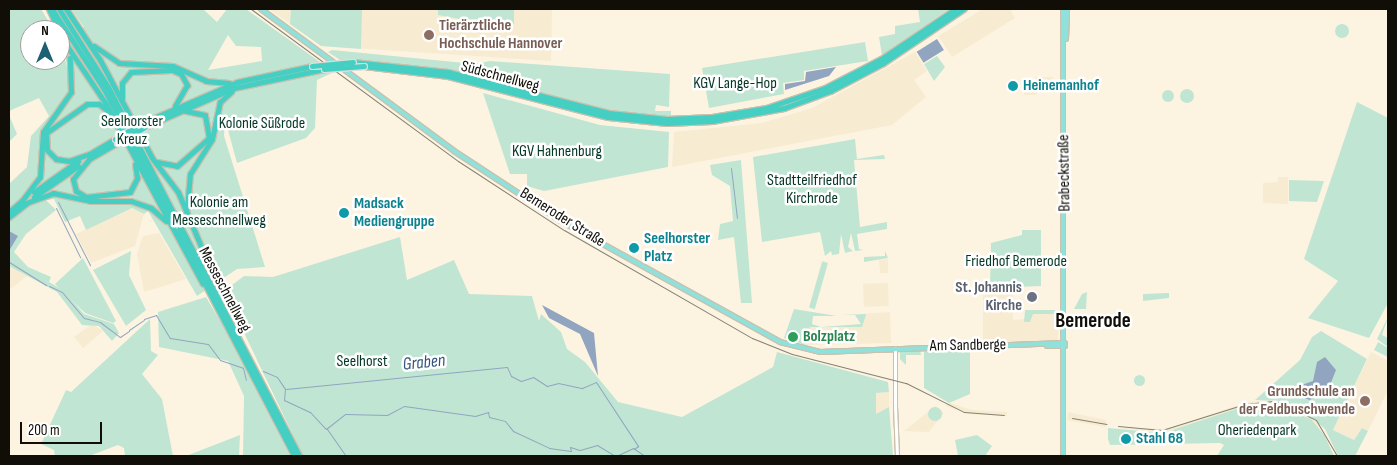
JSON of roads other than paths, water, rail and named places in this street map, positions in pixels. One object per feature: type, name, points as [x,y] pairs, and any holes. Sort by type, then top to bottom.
[{"type":"highway","name":"Messeschnellweg","points":[[52,9],[91,66],[218,306],[294,456]]},
{"type":"highway","name":"Messeschnellweg","points":[[58,9],[95,64],[234,327],[299,456]]},
{"type":"highway","points":[[66,9],[88,39],[150,153],[178,192],[234,327]]},
{"type":"highway","name":"Südschnellweg","points":[[173,110],[246,84],[324,68],[364,66],[448,76],[585,113],[667,121],[736,118],[784,108],[867,70],[961,10]]},
{"type":"highway","points":[[88,39],[114,61],[178,67],[210,82],[237,82]]},
{"type":"highway","points":[[70,51],[113,117],[172,229],[218,306]]},
{"type":"highway","points":[[23,203],[40,177],[43,132],[71,92],[74,73],[70,58]]},
{"type":"highway","name":"Südschnellweg","points":[[9,212],[90,156],[173,110],[237,82],[312,66],[354,62],[432,68],[587,109],[667,121]]},
{"type":"highway","points":[[123,102],[123,80],[152,65]]},
{"type":"highway","points":[[143,69],[172,70],[183,76],[186,92],[173,110]]},
{"type":"highway","points":[[188,220],[187,184],[214,136],[220,102],[246,84]]},
{"type":"highway","points":[[90,156],[69,161],[56,159],[46,146],[48,130],[90,103],[102,105],[113,117]]},
{"type":"highway","points":[[173,110],[192,109],[204,115],[211,130],[203,154]]},
{"type":"highway","points":[[150,153],[161,165],[174,167],[206,143]]},
{"type":"highway","points":[[90,156],[74,176],[76,191],[86,197],[117,196],[130,192],[136,182],[133,154]]},
{"type":"highway","points":[[23,203],[58,193],[90,201],[131,201],[155,210],[172,229]]},
{"type":"highway","name":"Südschnellweg","points":[[9,217],[23,203]]},
{"type":"main road","name":"Bemeroder Straße","points":[[261,9],[464,158],[573,228],[748,328],[816,351],[895,348]]},
{"type":"main road","name":"Brabeckstraße","points":[[1063,456],[1065,345],[1065,9]]},
{"type":"main road","name":"Am Sandberge","points":[[895,348],[1065,345]]},
{"type":"street","points":[[895,348],[897,456]]},
{"type":"water","points":[[937,39],[944,50],[924,63],[917,52]]},
{"type":"water","points":[[836,67],[829,76],[785,90],[785,84],[805,81],[806,72]]},
{"type":"water","points":[[9,231],[18,236],[9,251]]},
{"type":"water","points":[[542,305],[594,333],[598,376],[580,334],[549,318]]},
{"type":"water","points":[[1325,357],[1336,370],[1330,385],[1310,400],[1298,396],[1296,387],[1313,381],[1317,362]]},
{"type":"waterway","points":[[731,168],[737,218]]},
{"type":"waterway","points":[[58,202],[90,265]]},
{"type":"waterway","points":[[56,208],[80,257]]},
{"type":"waterway","points":[[9,262],[46,285]]},
{"type":"waterway","points":[[49,286],[62,292],[84,318],[100,322],[120,337],[129,331]]},
{"type":"waterway","points":[[144,319],[156,315],[170,338],[208,344],[220,360],[243,368],[246,380]]},
{"type":"waterway","points":[[129,330],[144,320]]},
{"type":"waterway","name":"Graben","points":[[286,389],[507,367],[511,376],[521,381],[533,377],[547,386],[558,383],[582,388],[596,382],[638,446],[634,449]]},
{"type":"waterway","points":[[263,371],[277,377],[285,389],[284,400],[310,412],[326,429],[345,414],[387,415],[404,406],[475,416],[488,412],[489,417],[505,421],[513,431],[549,448],[571,451],[570,447],[580,450],[597,445],[615,456]]},
{"type":"waterway","points":[[327,429],[346,456]]},
{"type":"waterway","points":[[616,456],[633,448],[645,456]]},
{"type":"tram line","points":[[251,9],[458,161],[564,230],[752,338],[792,354],[906,383],[964,412],[1004,415]]},
{"type":"tram line","points":[[1118,426],[1162,430],[1245,404],[1276,401],[1316,420],[1337,456]]},
{"type":"tram line","points":[[1072,418],[1106,424]]},
{"type":"place","name":"Tierärztliche Hochschule Hannover","points":[[429,35]]},
{"type":"place","name":"Heinemanhof","points":[[1013,86]]},
{"type":"place","name":"Madsack Mediengruppe","points":[[344,213]]},
{"type":"place","name":"Seelhorster Platz","points":[[634,248]]},
{"type":"place","name":"St. Johannis Kirche","points":[[1032,297]]},
{"type":"place","name":"Bolzplatz","points":[[793,337]]},
{"type":"place","name":"Grundschule an der Feldbuschwende","points":[[1365,401]]},
{"type":"place","name":"Stahl 68","points":[[1126,439]]},
{"type":"district","name":"Bemerode","points":[[1093,321]]},
{"type":"park label","name":"KGV Lange-Hop","points":[[735,84]]},
{"type":"park label","name":"Kolonie Süßrode","points":[[262,124]]},
{"type":"park label","name":"Seelhorster Kreuz","points":[[132,131]]},
{"type":"park label","name":"KGV Hahnenburg","points":[[557,152]]},
{"type":"park label","name":"Stadtteilfriedhof Kirchrode","points":[[812,190]]},
{"type":"park label","name":"Kolonie am Messeschnellweg","points":[[219,212]]},
{"type":"park label","name":"Friedhof Bemerode","points":[[1016,262]]},
{"type":"park label","name":"Seelhorst","points":[[362,362]]},
{"type":"park label","name":"Oheriedenpark","points":[[1257,431]]}]
